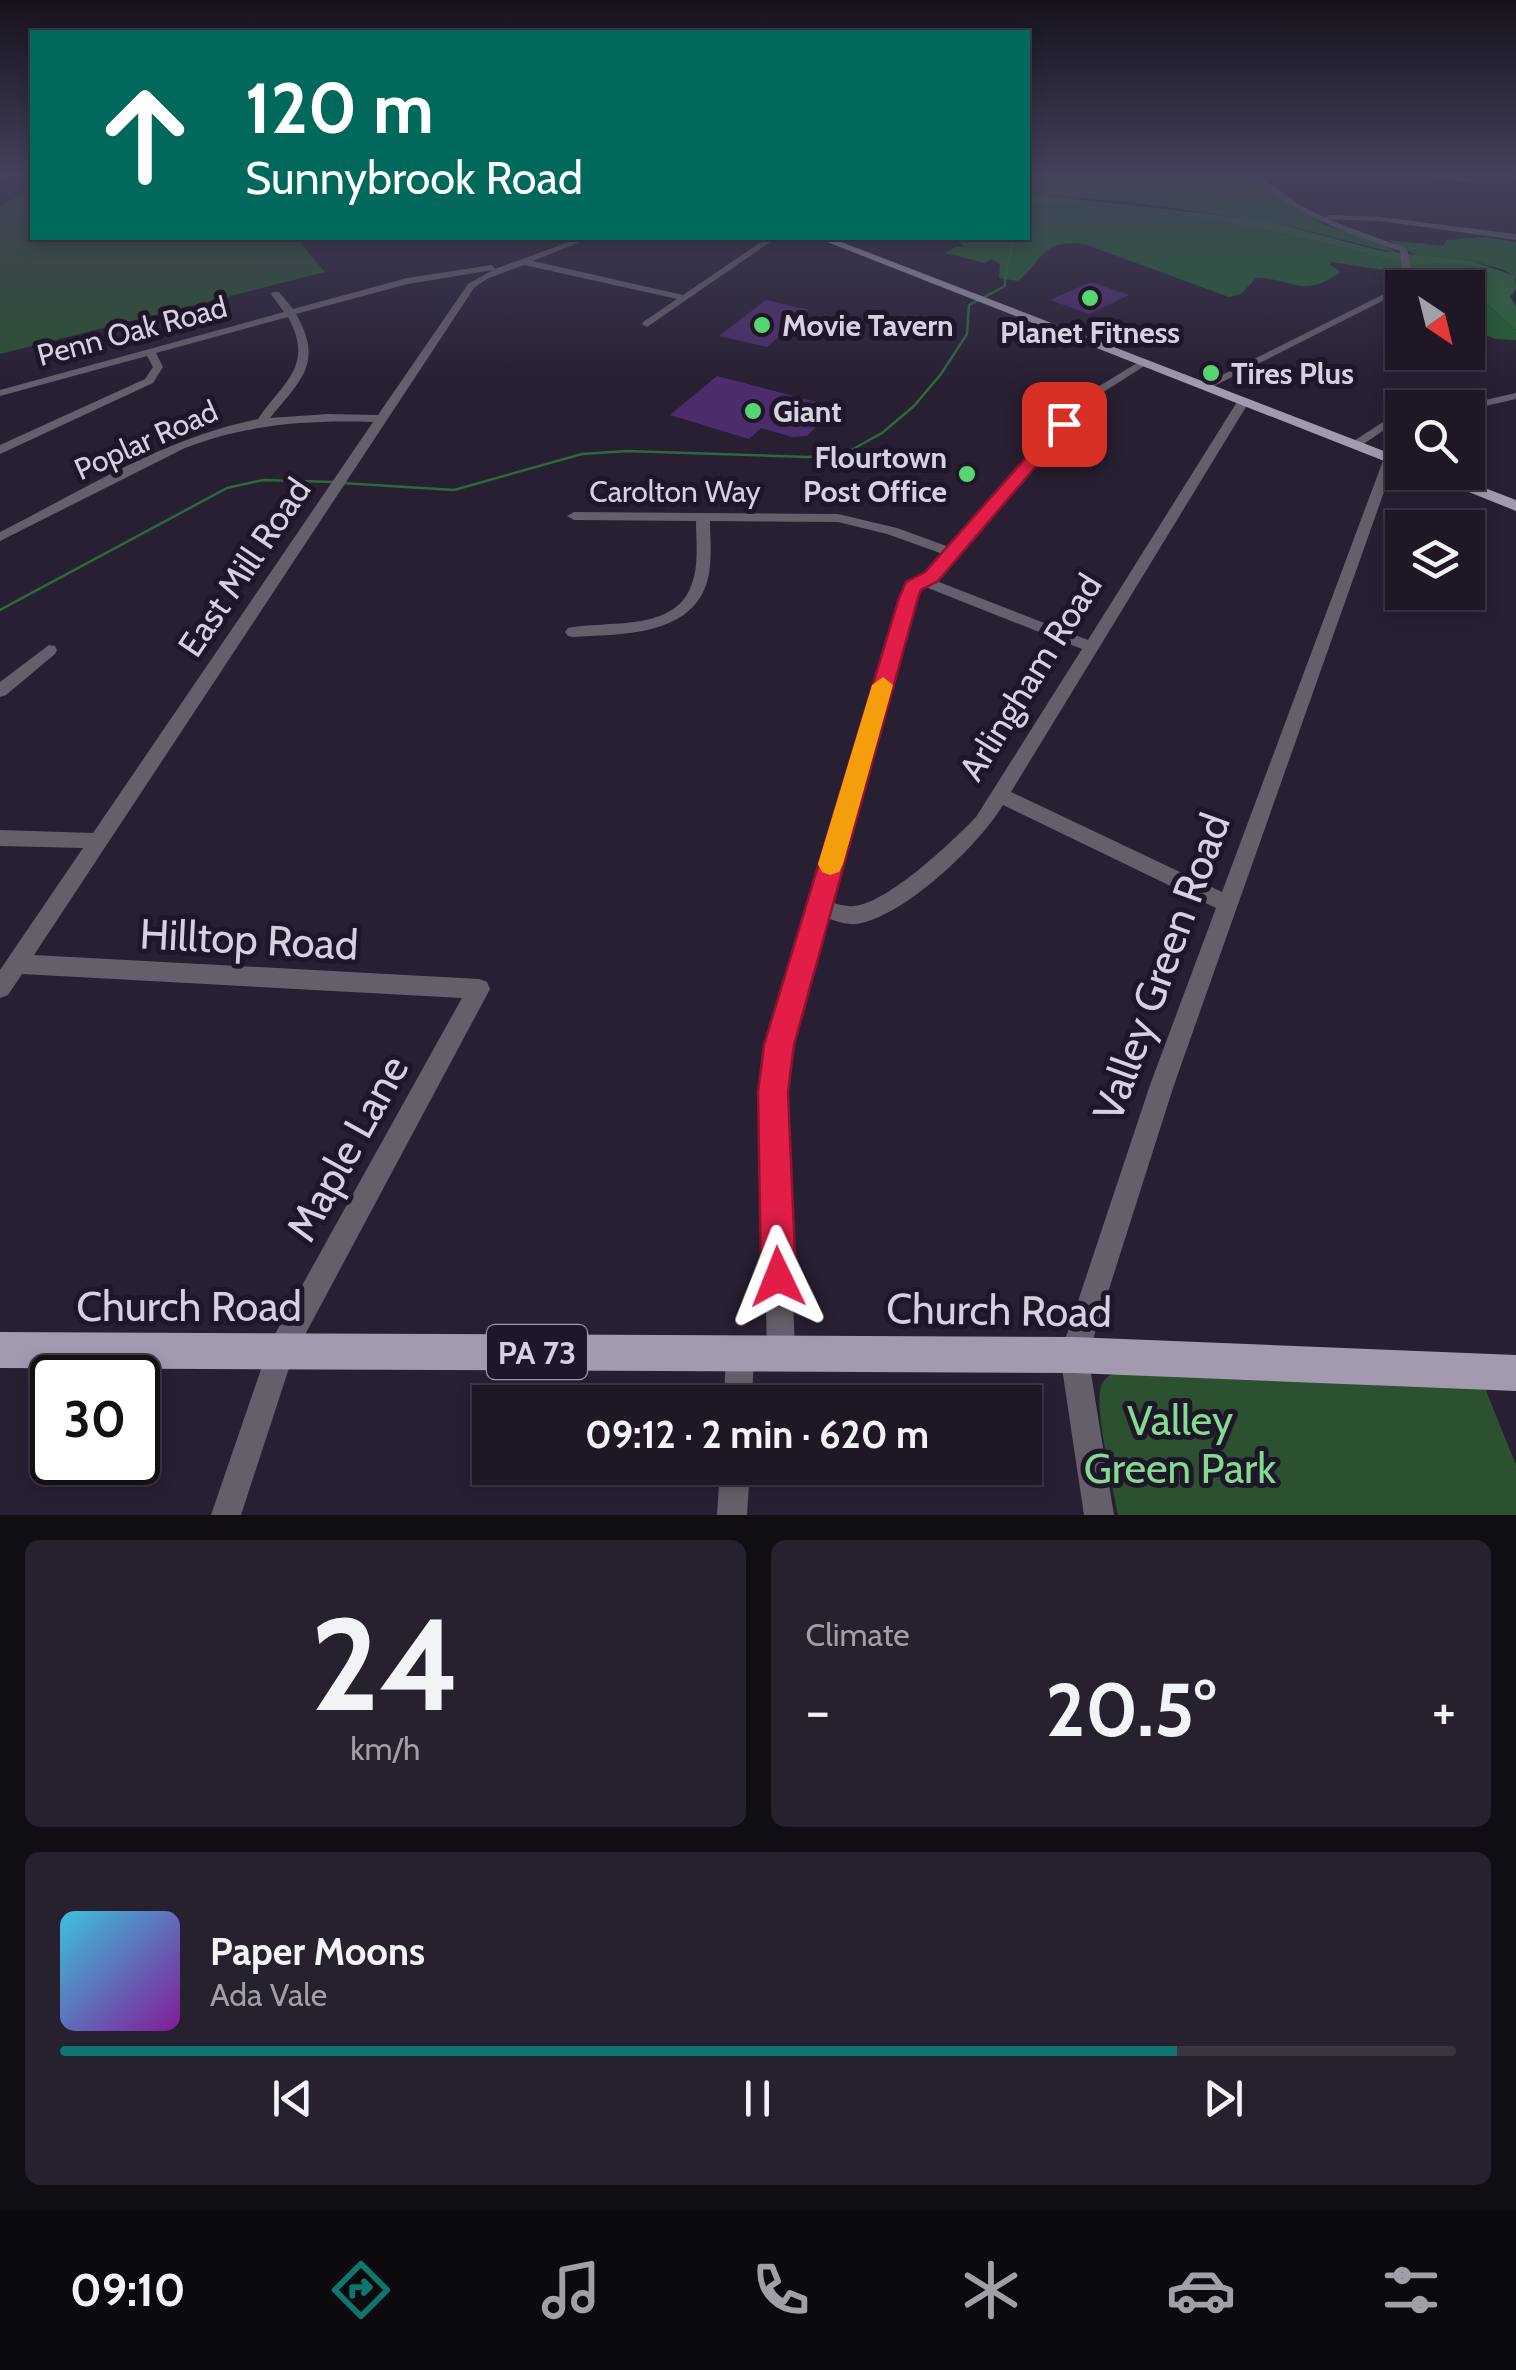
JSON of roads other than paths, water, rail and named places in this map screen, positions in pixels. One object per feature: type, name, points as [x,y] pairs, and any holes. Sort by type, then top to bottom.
[{"type":"main road","points":[[839,245],[1385,456]]},
{"type":"main road","points":[[1474,490],[1516,506]]},
{"type":"main road","name":"Church Road","points":[[0,1350],[781,1351],[1074,1356],[1516,1373]]},
{"type":"street","name":"East Mill Road","points":[[0,988],[458,302],[484,276],[568,245]]},
{"type":"street","points":[[647,324],[762,245]]},
{"type":"street","points":[[1395,245],[1408,254],[1408,270]]},
{"type":"street","points":[[518,264],[686,298]]},
{"type":"street","name":"Penn Oak Road","points":[[0,393],[407,280],[518,264]]},
{"type":"street","name":"Penn Oak Road","points":[[452,273],[484,276]]},
{"type":"street","points":[[263,420],[303,371],[307,354],[292,313],[276,294]]},
{"type":"street","points":[[1206,387],[1385,297]]},
{"type":"street","points":[[0,450],[149,381],[158,366],[150,352]]},
{"type":"street","points":[[781,1351],[773,1092],[781,1033],[908,598],[913,586],[931,576],[1087,398],[1142,363]]},
{"type":"street","points":[[1485,403],[1516,396]]},
{"type":"street","name":"Arlingham Road","points":[[818,907],[843,914],[864,914],[953,854],[1001,796],[1243,402]]},
{"type":"street","name":"Poplar Road","points":[[0,537],[181,444],[290,416],[380,419]]},
{"type":"street","points":[[1355,444],[1385,424]]},
{"type":"street","name":"Valley Green Road","points":[[1099,1515],[1074,1356],[1162,1086],[1385,490]]},
{"type":"street","name":"Carolton Way","points":[[574,516],[850,520],[950,552]]},
{"type":"street","points":[[573,632],[641,626],[688,602],[700,582],[703,516]]},
{"type":"street","points":[[923,581],[1094,648]]},
{"type":"street","points":[[0,691],[50,650]]},
{"type":"street","points":[[1001,796],[1228,904]]},
{"type":"street","points":[[0,838],[98,841]]},
{"type":"street","name":"Hilltop Road","points":[[16,964],[479,990]]},
{"type":"street","name":"Maple Lane","points":[[226,1515],[280,1352],[479,990]]},
{"type":"street","points":[[739,1385],[740,1352]]},
{"type":"street","points":[[732,1515],[733,1485]]},
{"type":"waterway","points":[[342,483],[454,490],[582,454],[627,451],[807,457],[844,454],[882,433],[914,406],[941,374],[967,334],[969,305],[1005,286],[1012,245]]},
{"type":"waterway","points":[[0,610],[227,488],[263,480],[333,482]]},
{"type":"place","name":"Planet Fitness","points":[[1090,298]]},
{"type":"place","name":"Movie Tavern","points":[[762,325]]},
{"type":"place","name":"Tires Plus","points":[[1211,373]]},
{"type":"place","name":"Giant","points":[[753,411]]},
{"type":"place","name":"Flourtown Post Office","points":[[967,474]]},
{"type":"park label","name":"Valley Green Park","points":[[1180,1444]]}]
